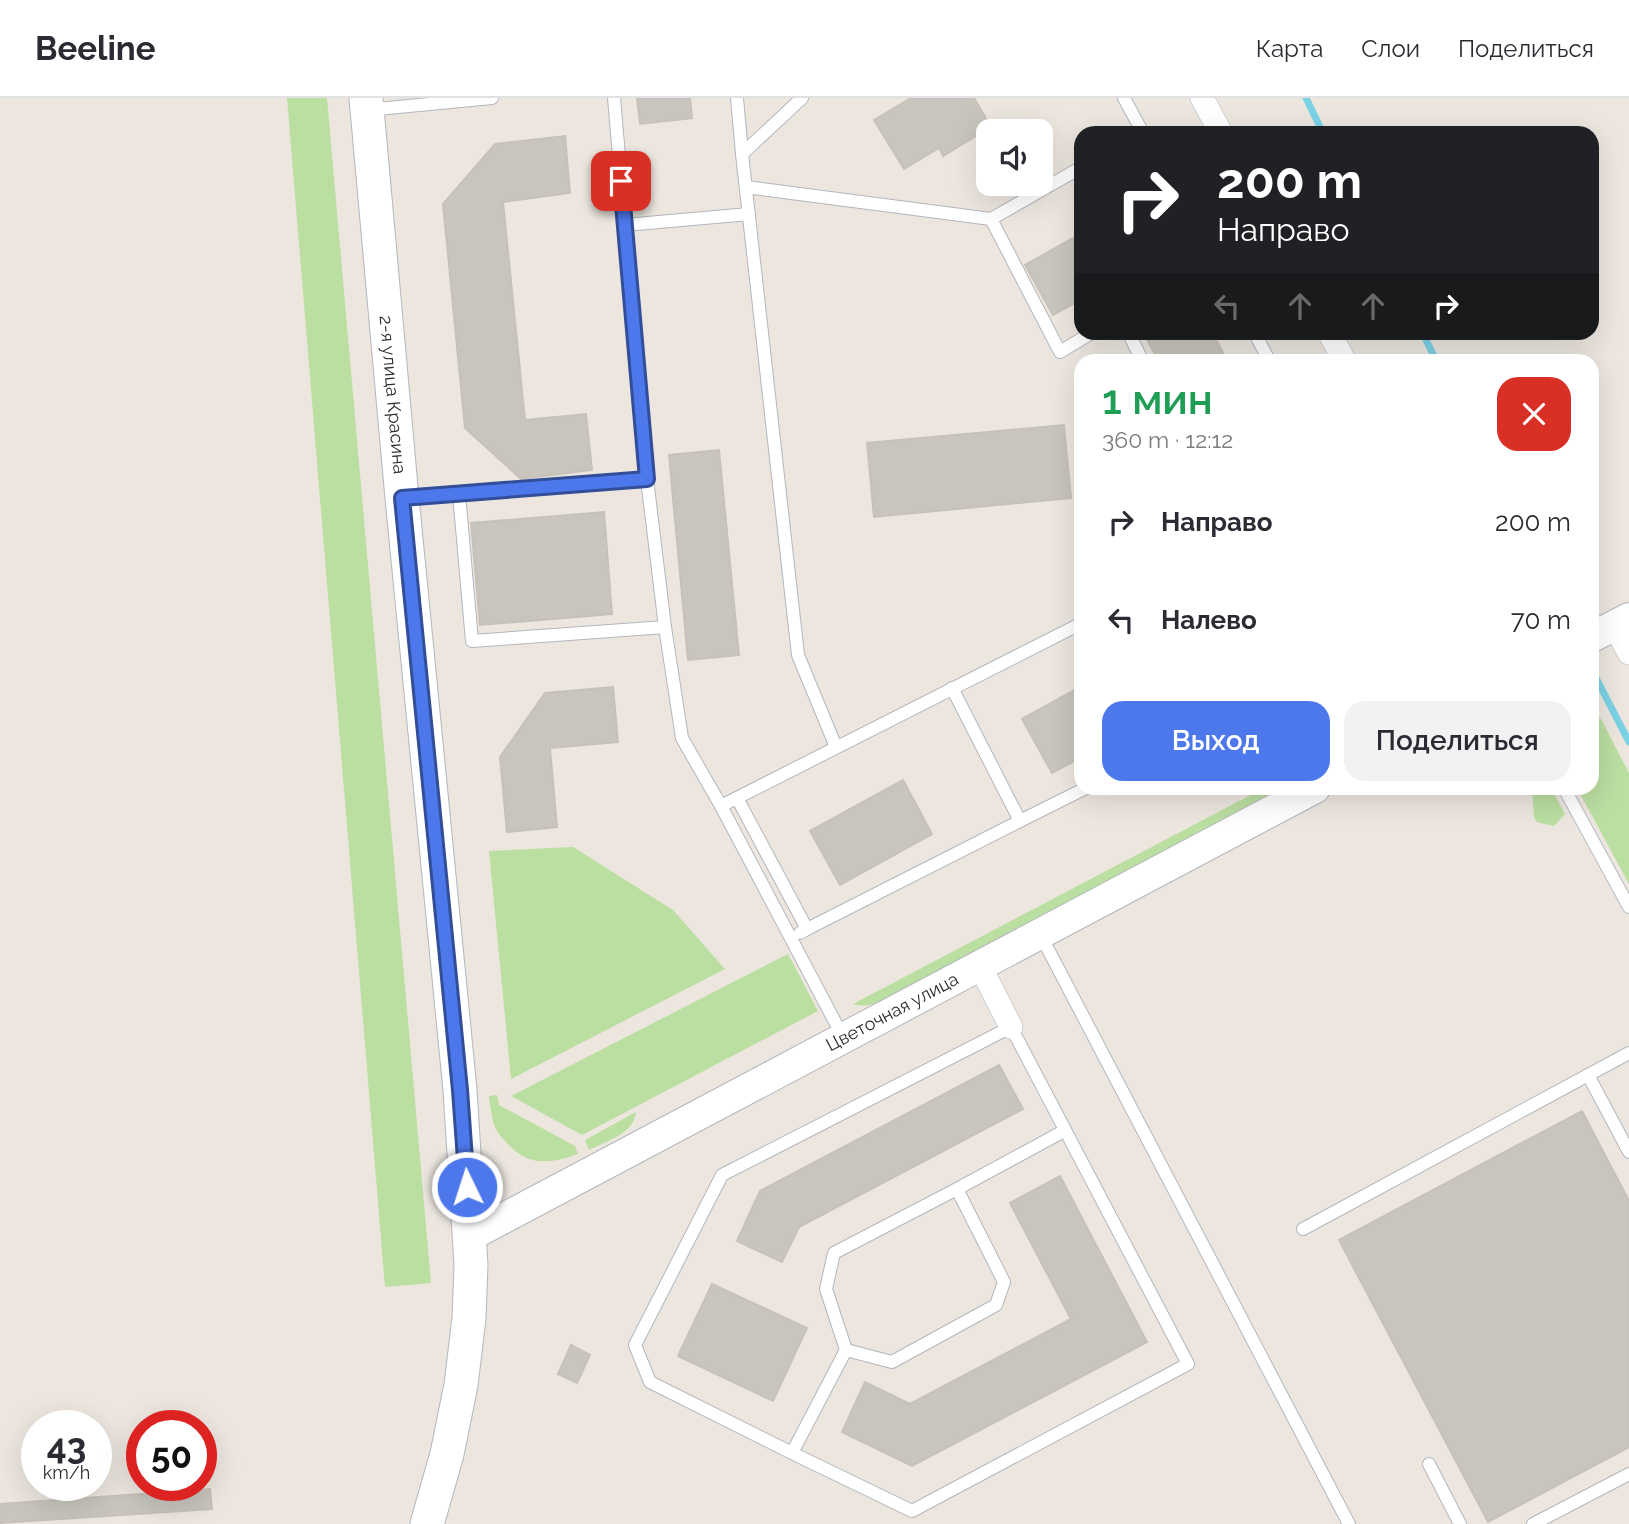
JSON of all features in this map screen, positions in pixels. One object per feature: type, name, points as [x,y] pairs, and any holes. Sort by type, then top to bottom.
[{"type":"main road","name":"2-я улица Красина","points":[[366,104],[460,1090],[470,1236],[471,1291],[461,1385],[447,1454],[427,1524]]},
{"type":"street","points":[[1202,98],[1217,126]]},
{"type":"street","points":[[1612,627],[1629,653]]},
{"type":"street","name":"Цветочная улица","points":[[470,1236],[1302,795]]},
{"type":"street","points":[[980,966],[1011,1027]]},
{"type":"lane","points":[[366,104],[492,98]]},
{"type":"lane","points":[[614,98],[647,479],[682,738],[721,806],[842,1037]]},
{"type":"lane","points":[[737,98],[798,655],[836,747]]},
{"type":"lane","points":[[742,154],[802,98]]},
{"type":"lane","points":[[1124,98],[1138,126]]},
{"type":"lane","points":[[746,187],[991,219],[1074,172]]},
{"type":"lane","points":[[625,225],[749,214]]},
{"type":"lane","points":[[991,219],[1060,352],[1080,340]]},
{"type":"lane","points":[[402,498],[647,479]]},
{"type":"lane","points":[[459,494],[472,641],[665,627]]},
{"type":"lane","points":[[721,806],[1074,627]]},
{"type":"lane","points":[[952,688],[1020,821]]},
{"type":"lane","points":[[791,938],[1074,794]]},
{"type":"lane","points":[[1568,795],[1629,907]]},
{"type":"lane","points":[[737,798],[807,929]]},
{"type":"lane","points":[[1040,934],[1349,1524]]},
{"type":"lane","points":[[1011,1027],[1188,1364],[912,1511],[650,1382],[635,1345],[722,1175],[1011,1027]]},
{"type":"lane","points":[[1303,1229],[1629,1053]]},
{"type":"lane","points":[[1588,1075],[1629,1152]]},
{"type":"lane","points":[[792,1453],[846,1350],[826,1289],[834,1253],[1064,1131]]},
{"type":"lane","points":[[846,1350],[892,1362],[996,1306],[1004,1282],[957,1189]]},
{"type":"lane","points":[[1429,1464],[1460,1524]]},
{"type":"lane","points":[[1533,1524],[1629,1474]]},
{"type":"green space","points":[[287,98],[327,98],[431,1283],[385,1287]]},
{"type":"green space","points":[[1599,717],[1629,773],[1629,884],[1581,795],[1599,795]]},
{"type":"green space","points":[[1251,795],[1270,795],[883,1001],[868,1005],[853,1004]]},
{"type":"green space","points":[[1532,795],[1555,795],[1565,814],[1554,826],[1537,822],[1534,817]]},
{"type":"green space","points":[[573,847],[673,910],[725,969],[511,1079],[489,851]]},
{"type":"green space","points":[[788,954],[818,1011],[582,1135],[511,1096]]},
{"type":"green space","points":[[497,1095],[499,1105],[575,1146],[578,1154],[558,1160],[540,1161],[514,1150],[494,1124],[489,1096]]},
{"type":"green space","points":[[636,1112],[634,1120],[625,1131],[589,1150],[585,1140]]},
{"type":"building","points":[[637,98],[690,98],[692,118],[640,124]]},
{"type":"building","points":[[911,98],[974,98],[986,119],[976,119],[976,136],[943,156],[939,148],[904,169],[874,120]]},
{"type":"building","points":[[565,136],[570,193],[503,202],[525,420],[586,414],[592,470],[521,479],[465,428],[443,204],[495,144]]},
{"type":"building","points":[[1074,237],[1074,303],[1053,315],[1025,265]]},
{"type":"building","points":[[1147,340],[1216,340],[1224,354],[1155,354]]},
{"type":"building","points":[[1064,425],[1071,498],[874,517],[867,443]]},
{"type":"building","points":[[719,450],[739,655],[688,660],[669,455]]},
{"type":"building","points":[[604,512],[612,614],[480,625],[471,523]]},
{"type":"building","points":[[613,687],[618,742],[550,748],[557,827],[507,832],[500,757],[545,693]]},
{"type":"building","points":[[1074,690],[1074,761],[1052,773],[1022,719]]},
{"type":"building","points":[[903,780],[932,834],[840,885],[810,831]]},
{"type":"building","points":[[999,1065],[1023,1109],[799,1227],[782,1262],[737,1241],[760,1191]]},
{"type":"building","points":[[1582,1111],[1629,1201],[1629,1447],[1488,1522],[1339,1240]]},
{"type":"building","points":[[1060,1176],[1147,1342],[912,1466],[842,1432],[865,1382],[910,1404],[1071,1319],[1010,1203]]},
{"type":"building","points":[[712,1284],[807,1328],[773,1401],[678,1356]]},
{"type":"building","points":[[571,1345],[590,1355],[577,1383],[558,1374]]},
{"type":"building","points":[[126,1495],[126,1501],[211,1501],[212,1509],[0,1523],[0,1504],[112,1501],[112,1496]]},
{"type":"waterway","points":[[1306,98],[1320,126]]},
{"type":"waterway","points":[[1426,340],[1433,354]]},
{"type":"waterway","points":[[1599,684],[1629,742]]},
{"type":"route","points":[[467,1187],[460,1090],[402,498],[647,479],[621,181]]}]
